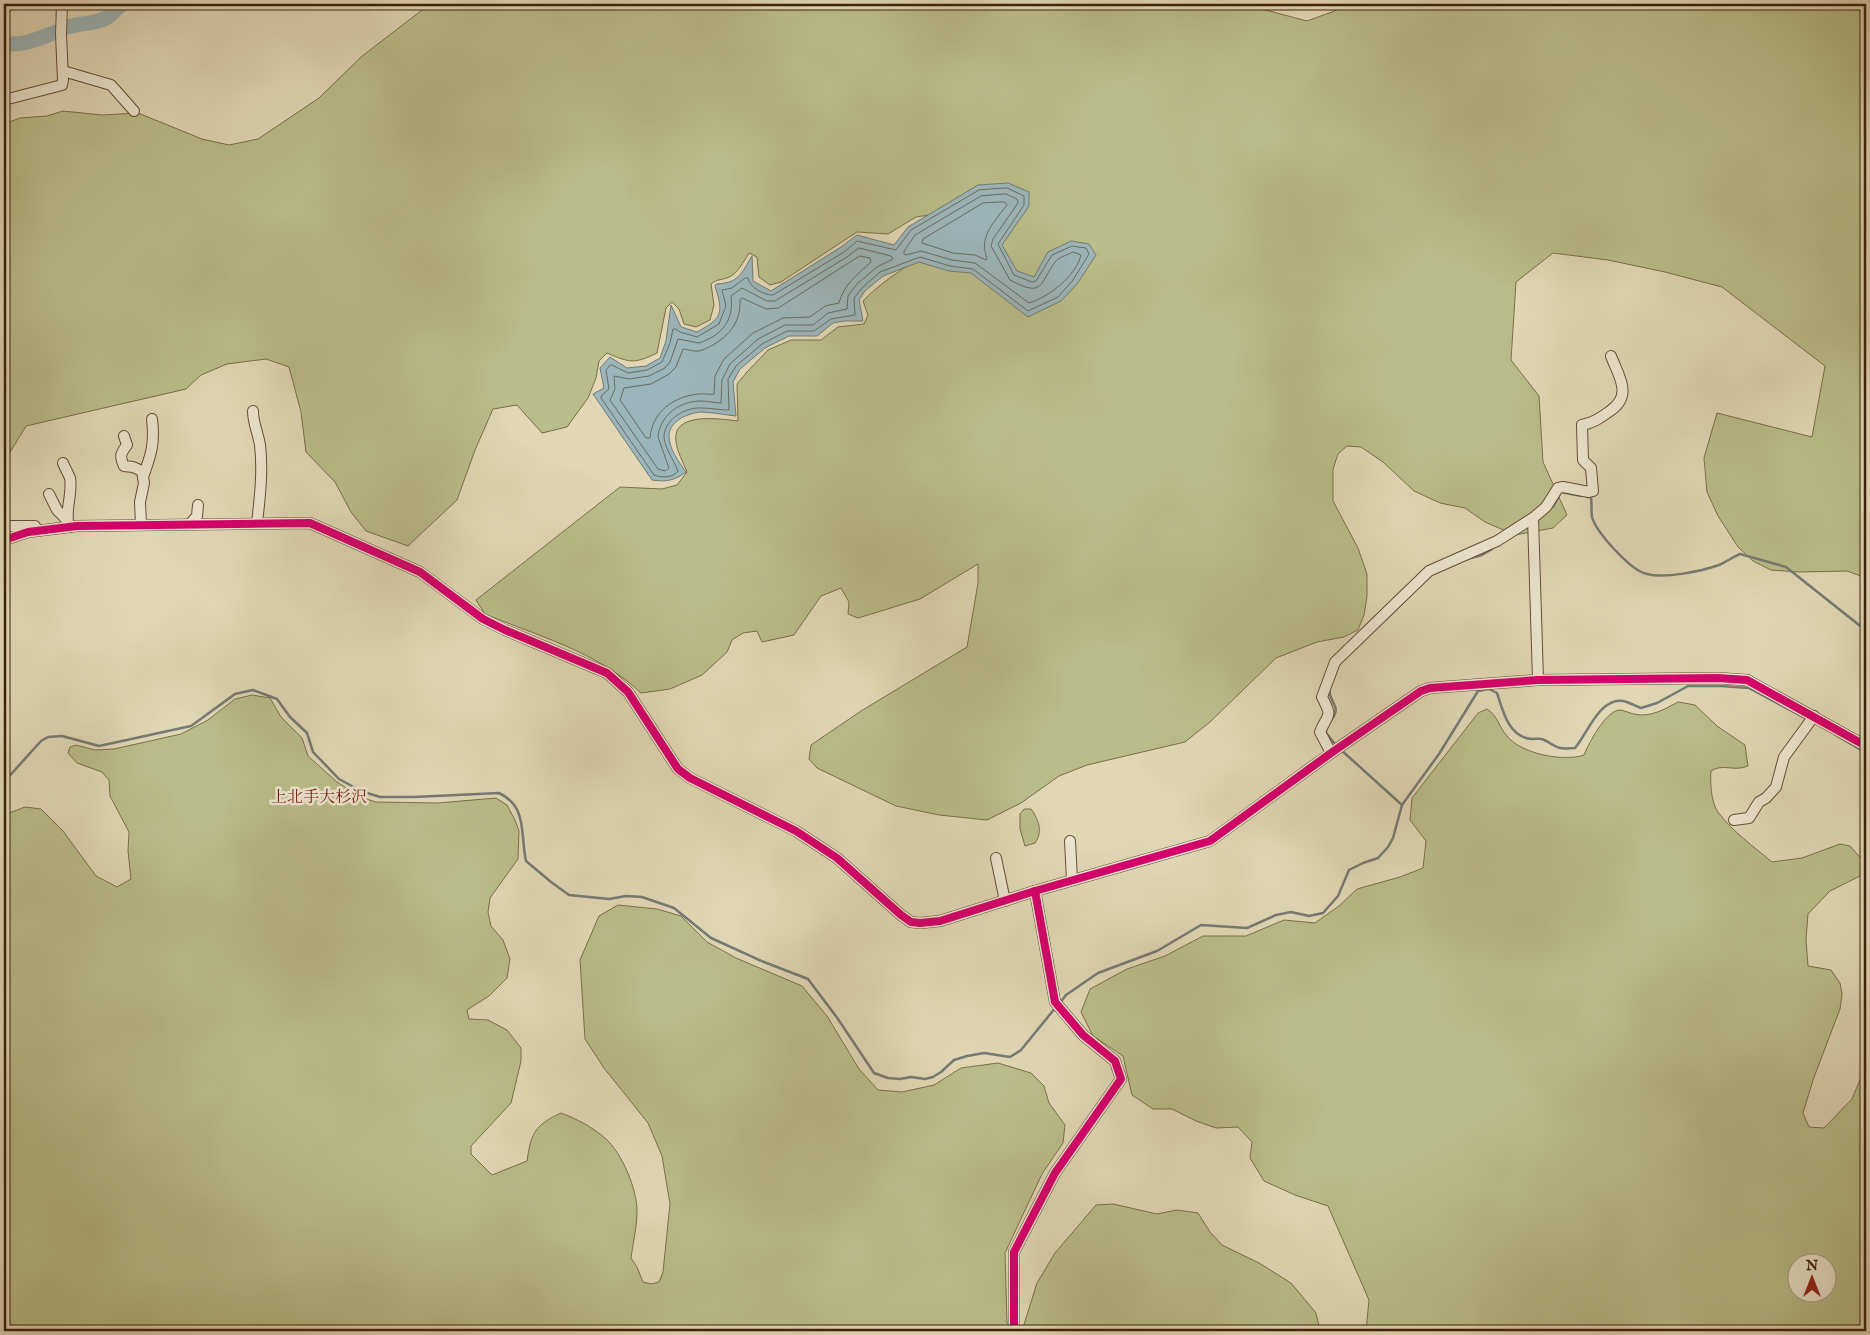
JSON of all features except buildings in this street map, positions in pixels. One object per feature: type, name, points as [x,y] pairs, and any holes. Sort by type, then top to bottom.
[{"type":"street","points":[[4,100],[62,84],[62,4]]},
{"type":"street","points":[[63,71],[111,85],[134,111]]},
{"type":"street","points":[[1331,753],[1320,732],[1329,716],[1329,710],[1322,697],[1335,662],[1429,571],[1497,541],[1534,518],[1546,507],[1558,488],[1593,491],[1591,468],[1583,460],[1582,425],[1593,423],[1600,419],[1617,406],[1623,396],[1623,386],[1611,356]]},
{"type":"street","points":[[253,411],[253,421],[258,432],[260,447],[261,486],[257,522]]},
{"type":"street","points":[[143,477],[152,454],[154,434],[152,419]]},
{"type":"street","points":[[124,436],[127,445],[120,454],[120,458],[124,466],[133,467],[142,472],[143,477],[144,483],[140,502],[141,525]]},
{"type":"street","points":[[62,463],[70,478],[68,523]]},
{"type":"street","points":[[49,494],[57,510],[68,523]]},
{"type":"street","points":[[190,524],[197,516],[198,505]]},
{"type":"street","points":[[1534,518],[1538,680]]},
{"type":"street","points":[[4,526],[68,523],[141,525],[310,522],[420,572],[483,619],[607,673],[628,692],[678,770],[690,778],[804,836],[837,858],[882,899],[911,922],[940,921],[1072,880],[1210,841],[1331,753],[1421,691],[1438,687],[1538,680],[1718,678],[1747,680],[1812,719],[1866,746]]},
{"type":"street","points":[[4,540],[28,532],[68,523]]},
{"type":"street","points":[[1734,820],[1749,818],[1759,802],[1766,798],[1776,787],[1784,757],[1812,719]]},
{"type":"street","points":[[1070,841],[1072,880]]},
{"type":"street","points":[[996,858],[1005,900]]},
{"type":"street","points":[[1014,1331],[1014,1252],[1055,1173],[1121,1079],[1115,1061],[1083,1036],[1058,1006],[1035,891]]},
{"type":"green space","points":[[435,4],[1253,4],[1258,8],[1307,21],[1348,4],[1866,4],[1866,578],[1847,571],[1799,572],[1771,570],[1753,561],[1738,547],[1718,516],[1707,492],[1704,458],[1717,413],[1812,437],[1825,366],[1722,287],[1608,260],[1553,253],[1516,282],[1511,360],[1539,396],[1543,462],[1567,515],[1553,528],[1515,535],[1485,522],[1465,508],[1440,503],[1414,491],[1383,462],[1361,447],[1347,446],[1338,454],[1333,469],[1333,501],[1358,548],[1367,574],[1367,596],[1364,615],[1358,630],[1344,637],[1317,642],[1276,658],[1210,722],[1185,742],[1087,765],[1059,776],[1021,803],[987,820],[939,815],[896,806],[817,768],[809,759],[811,745],[861,711],[967,647],[978,583],[978,564],[920,599],[858,618],[848,614],[849,602],[841,588],[821,596],[794,635],[762,642],[757,631],[743,633],[732,640],[727,652],[702,675],[670,689],[641,693],[606,666],[587,656],[567,646],[485,614],[476,600],[620,487],[662,489],[677,485],[687,472],[676,442],[677,432],[681,425],[699,419],[738,421],[737,384],[768,350],[791,340],[821,340],[838,327],[864,324],[868,315],[863,301],[872,292],[892,276],[947,241],[949,212],[916,217],[888,234],[857,232],[781,282],[770,285],[759,277],[757,257],[749,253],[734,274],[711,284],[714,305],[710,320],[696,327],[684,324],[679,309],[672,302],[666,308],[657,353],[632,361],[607,353],[599,361],[596,378],[588,398],[567,427],[542,433],[517,405],[493,409],[475,450],[457,500],[408,546],[366,531],[351,512],[335,482],[306,452],[301,412],[289,367],[266,359],[227,364],[201,375],[186,389],[26,426],[4,462],[4,124],[20,118],[47,116],[63,111],[102,115],[138,113],[202,139],[229,145],[258,139],[319,98],[361,57],[422,10]]},
{"type":"green space","points":[[252,695],[270,698],[281,717],[302,738],[308,756],[337,782],[360,797],[376,802],[438,803],[496,798],[507,805],[515,820],[519,831],[518,859],[490,898],[488,912],[491,926],[503,940],[510,959],[507,978],[489,996],[467,1010],[469,1019],[488,1020],[507,1030],[521,1048],[521,1061],[511,1103],[471,1146],[471,1154],[492,1175],[527,1161],[530,1143],[536,1131],[552,1117],[561,1113],[590,1127],[605,1138],[623,1162],[634,1192],[637,1211],[631,1258],[643,1282],[651,1284],[659,1282],[663,1272],[670,1204],[662,1156],[648,1123],[604,1068],[585,1039],[580,960],[599,916],[618,905],[657,909],[681,916],[707,942],[736,958],[802,986],[827,1016],[859,1069],[878,1090],[902,1092],[934,1085],[961,1068],[998,1063],[1031,1073],[1044,1086],[1049,1103],[1065,1125],[1063,1143],[1042,1174],[1005,1253],[1007,1323],[1016,1331],[4,1331],[4,815],[25,807],[41,809],[63,831],[96,876],[117,887],[131,879],[128,851],[129,832],[110,796],[109,780],[102,772],[77,763],[68,753],[70,747],[76,745],[95,750],[114,749],[181,734],[208,720],[235,699]]},
{"type":"green space","points":[[1678,702],[1695,705],[1717,726],[1745,745],[1748,766],[1743,768],[1720,768],[1711,771],[1712,798],[1718,812],[1730,826],[1772,862],[1802,858],[1840,844],[1850,846],[1866,864],[1866,873],[1830,891],[1808,914],[1806,939],[1808,966],[1831,970],[1840,983],[1842,994],[1840,1009],[1813,1080],[1803,1113],[1809,1127],[1824,1128],[1852,1099],[1866,1065],[1866,1331],[1366,1331],[1369,1300],[1328,1206],[1295,1195],[1264,1181],[1250,1158],[1252,1142],[1238,1127],[1216,1128],[1196,1121],[1172,1109],[1153,1109],[1132,1095],[1123,1056],[1093,1036],[1081,1012],[1090,989],[1127,969],[1165,956],[1203,936],[1246,936],[1284,920],[1315,923],[1339,906],[1357,889],[1400,877],[1423,868],[1426,841],[1410,820],[1412,798],[1478,713],[1487,709],[1491,712],[1507,736],[1522,748],[1543,755],[1566,758],[1584,755],[1598,729],[1608,716],[1614,712],[1621,710],[1646,715]]},
{"type":"green space","points":[[1024,809],[1031,809],[1038,822],[1039,830],[1035,843],[1025,846],[1020,829],[1020,814]]},
{"type":"green space","points":[[1113,1204],[1157,1214],[1177,1210],[1198,1213],[1210,1232],[1222,1245],[1259,1263],[1291,1283],[1316,1313],[1320,1331],[1022,1331],[1037,1283],[1055,1253],[1096,1205]]},
{"type":"water","points":[[1008,183],[1029,192],[1029,206],[1002,245],[1017,271],[1034,277],[1048,252],[1071,241],[1089,244],[1096,255],[1077,284],[1061,301],[1028,317],[971,273],[949,271],[919,262],[883,276],[865,291],[859,300],[863,321],[833,323],[817,336],[789,336],[765,348],[740,369],[733,382],[736,416],[701,412],[685,416],[676,422],[670,431],[669,441],[686,472],[670,480],[652,480],[593,394],[604,388],[600,368],[610,357],[627,368],[646,366],[660,358],[666,341],[671,305],[681,327],[697,332],[712,323],[719,314],[720,309],[716,284],[730,282],[739,276],[752,256],[753,281],[771,291],[857,235],[894,245],[908,227],[978,185]]},
{"type":"waterway","points":[[68,27],[104,19],[123,4]]},
{"type":"waterway","points":[[4,43],[24,43],[56,32]]},
{"type":"waterway","points":[[1550,509],[1561,492],[1581,496]]},
{"type":"waterway","points":[[1587,497],[1591,497],[1592,517],[1600,532],[1624,559],[1640,571],[1663,576],[1683,574],[1719,565],[1740,554],[1786,567],[1859,625],[1866,628]]},
{"type":"waterway","points":[[1467,559],[1482,555],[1492,549]]},
{"type":"waterway","points":[[1060,1003],[1066,995],[1098,973],[1157,951],[1201,925],[1247,928],[1276,915],[1291,912],[1309,916],[1323,913],[1338,896],[1349,870],[1378,858],[1388,847],[1393,838],[1402,805],[1439,754],[1478,691],[1489,689],[1497,693],[1507,720],[1514,731],[1528,739],[1542,739],[1563,748],[1575,748],[1601,710],[1615,701],[1628,702],[1641,708],[1657,703],[1688,686],[1749,688],[1805,718]]},
{"type":"waterway","points":[[1329,689],[1336,709],[1330,722]]},
{"type":"waterway","points":[[4,782],[41,741],[48,737],[62,736],[99,746],[191,726],[235,694],[253,690],[277,699],[290,717],[307,733],[313,752],[339,779],[361,791],[380,797],[499,793],[515,806],[519,814],[526,861],[569,895],[609,899],[626,896],[642,897],[674,908],[711,938],[808,979],[838,1019],[874,1073],[888,1078],[900,1079],[911,1077],[925,1079],[941,1072],[954,1060],[967,1056],[984,1053],[1010,1057],[1021,1050],[1056,1007]]},
{"type":"waterway","points":[[1326,729],[1326,733],[1336,745]]},
{"type":"waterway","points":[[1836,735],[1866,753]]},
{"type":"waterway","points":[[1340,749],[1402,805]]},
{"type":"cycle path","points":[[4,540],[28,532],[77,526],[310,523],[420,572],[483,619],[607,673],[628,692],[678,769],[690,778],[796,831],[837,858],[901,915],[911,922],[920,923],[940,921],[1035,891],[1210,841],[1331,753],[1421,691],[1430,688],[1538,680],[1718,678],[1747,680],[1866,746]]},
{"type":"cycle path","points":[[1014,1331],[1014,1252],[1055,1173],[1121,1079],[1115,1061],[1083,1035],[1055,1002],[1035,891]]},
{"type":"district","name":"上北手大杉沢","points":[[319,796]]}]
